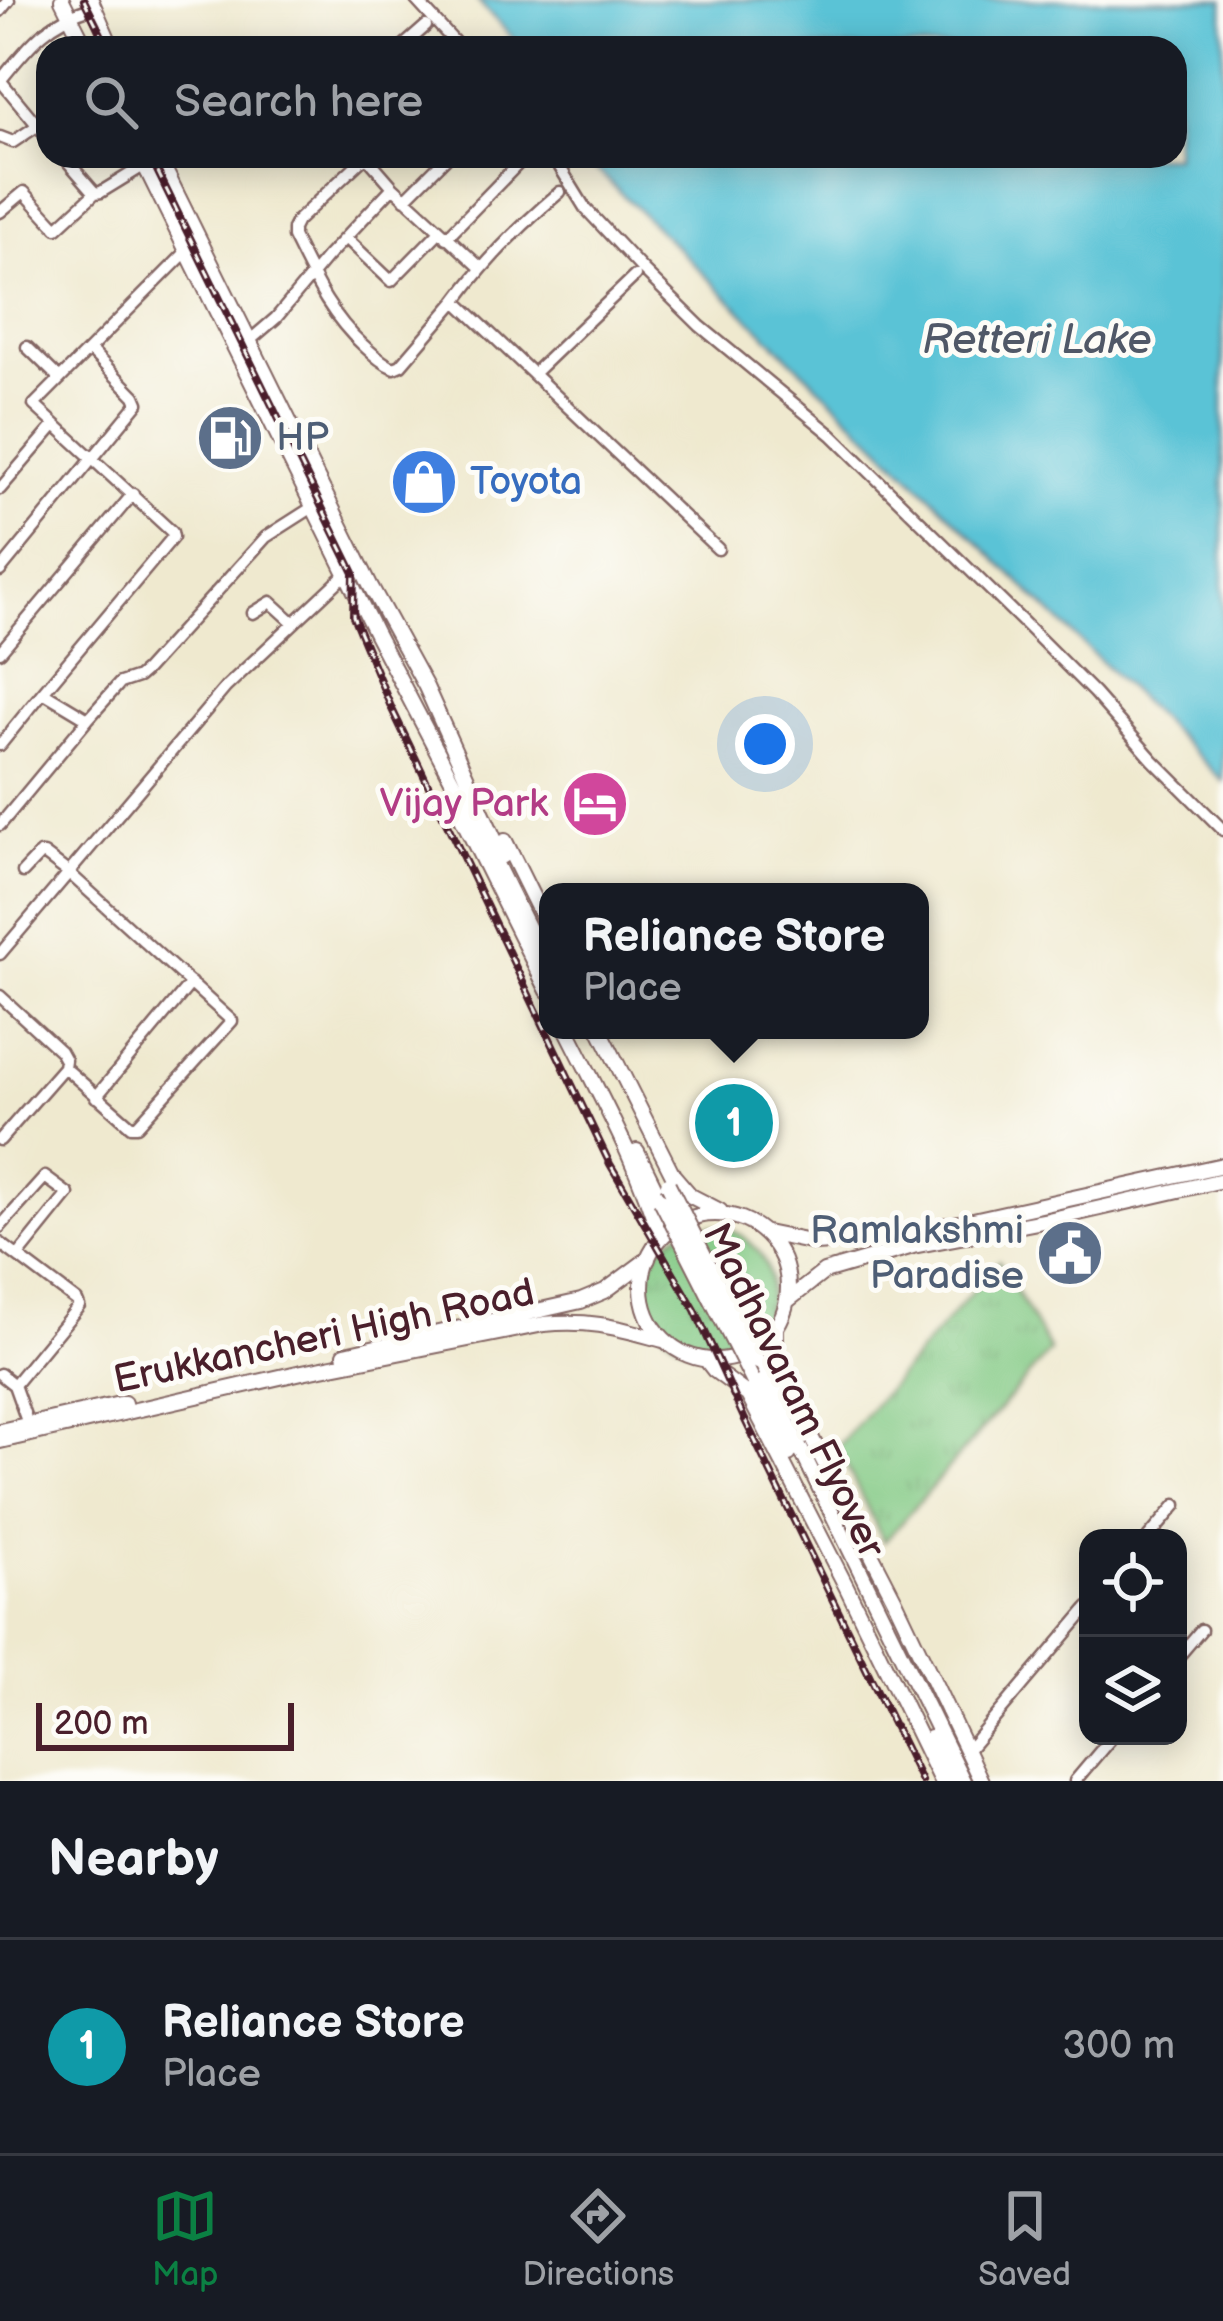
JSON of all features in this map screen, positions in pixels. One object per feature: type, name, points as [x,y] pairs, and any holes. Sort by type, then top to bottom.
[{"type":"main road","points":[[92,3],[107,36]]},
{"type":"main road","points":[[66,7],[80,36]]},
{"type":"main road","points":[[152,168],[313,507],[436,748],[435,763],[539,973]]},
{"type":"main road","points":[[153,168],[426,687],[539,949]]},
{"type":"main road","points":[[436,748],[454,759],[539,930]]},
{"type":"main road","points":[[454,759],[464,753],[539,909]]},
{"type":"main road","points":[[571,1039],[635,1167],[660,1238]]},
{"type":"main road","name":"Madhavaram Flyover","points":[[582,1039],[952,1781]]},
{"type":"main road","name":"Madhavaram Flyover","points":[[594,1039],[963,1781]]},
{"type":"main road","points":[[604,1039],[673,1175],[691,1196],[766,1234],[781,1253],[788,1276],[787,1301],[776,1328],[746,1354],[707,1361],[683,1354],[663,1340],[642,1301],[641,1279],[660,1238],[678,1223],[700,1214],[724,1213]]},
{"type":"main road","points":[[766,1234],[815,1243],[861,1240],[1223,1165]]},
{"type":"main road","points":[[787,1301],[824,1272],[913,1246],[1223,1180]]},
{"type":"main road","points":[[0,1431],[591,1297],[626,1278],[648,1259]]},
{"type":"main road","points":[[591,1297],[594,1322]]},
{"type":"main road","name":"Erukkancheri High Road","points":[[0,1441],[314,1369],[544,1324],[594,1322],[663,1340]]},
{"type":"main road","points":[[776,1328],[776,1369],[894,1598],[981,1781]]},
{"type":"main road","points":[[707,1361],[748,1395],[940,1781]]},
{"type":"street","points":[[0,11],[9,0]]},
{"type":"street","points":[[416,0],[449,36]]},
{"type":"street","points":[[37,36],[66,7],[92,3]]},
{"type":"street","points":[[415,36],[426,26]]},
{"type":"street","points":[[36,37],[0,81],[36,124]]},
{"type":"street","points":[[0,137],[13,142],[36,127]]},
{"type":"street","points":[[73,168],[95,193]]},
{"type":"street","points":[[0,212],[24,192],[57,228],[95,193],[135,168]]},
{"type":"street","points":[[354,168],[297,221],[293,237],[341,324],[394,368],[521,224],[560,191]]},
{"type":"street","points":[[376,168],[481,268]]},
{"type":"street","points":[[405,199],[436,168]]},
{"type":"street","points":[[346,238],[391,281],[514,168]]},
{"type":"street","points":[[560,168],[585,208],[643,270],[700,326],[832,435],[1021,620],[1223,830]]},
{"type":"street","points":[[248,343],[393,187]]},
{"type":"street","points":[[0,745],[173,536],[34,405],[188,250]]},
{"type":"street","points":[[534,374],[635,276]]},
{"type":"street","points":[[455,301],[718,549]]},
{"type":"street","points":[[28,346],[60,379]]},
{"type":"street","points":[[0,571],[138,403],[90,350]]},
{"type":"street","points":[[0,488],[56,425]]},
{"type":"street","points":[[0,652],[133,494]]},
{"type":"street","points":[[0,825],[120,682],[145,671],[266,537],[313,507]]},
{"type":"street","points":[[0,954],[226,687],[346,574]]},
{"type":"street","points":[[253,614],[271,602],[294,623]]},
{"type":"street","points":[[44,692],[88,718]]},
{"type":"street","points":[[23,872],[44,854],[231,1018],[232,1024],[137,1126],[131,1126],[64,1067]]},
{"type":"street","points":[[96,1097],[191,983]]},
{"type":"street","points":[[0,996],[65,1060],[64,1067],[0,1141]]},
{"type":"street","points":[[0,1227],[45,1177],[68,1194],[18,1256]]},
{"type":"street","points":[[0,1243],[80,1306],[14,1385]]},
{"type":"street","points":[[0,1375],[14,1385],[28,1424]]},
{"type":"street","points":[[1156,1529],[1176,1505]]},
{"type":"street","points":[[967,1751],[1079,1619]]},
{"type":"street","points":[[1187,1647],[1201,1630]]},
{"type":"street","points":[[1076,1781],[1106,1745]]},
{"type":"green space","points":[[708,1226],[732,1231],[752,1244],[765,1264],[770,1288],[765,1312],[752,1332],[732,1345],[708,1350],[684,1345],[664,1332],[651,1312],[646,1288],[651,1264],[664,1244],[684,1231]]},
{"type":"green space","points":[[999,1261],[1050,1351],[884,1542],[837,1447]]},
{"type":"water","name":"Retteri Lake","points":[[477,0],[1223,0],[1223,781],[595,168],[1187,168],[1187,36],[511,36]]},
{"type":"railway","points":[[84,0],[102,36]]},
{"type":"railway","points":[[156,168],[354,573],[353,616],[391,707],[539,1016]]},
{"type":"railway","points":[[550,1039],[610,1164],[695,1310],[921,1781]]},
{"type":"place","name":"HP","points":[[230,438]]},
{"type":"place","name":"Toyota","points":[[424,482]]},
{"type":"place","name":"Vijay Park","points":[[595,804]]},
{"type":"place","name":"Reliance Store","points":[[734,1123]]},
{"type":"place","name":"Ramlakshmi Paradise","points":[[1070,1253]]}]
